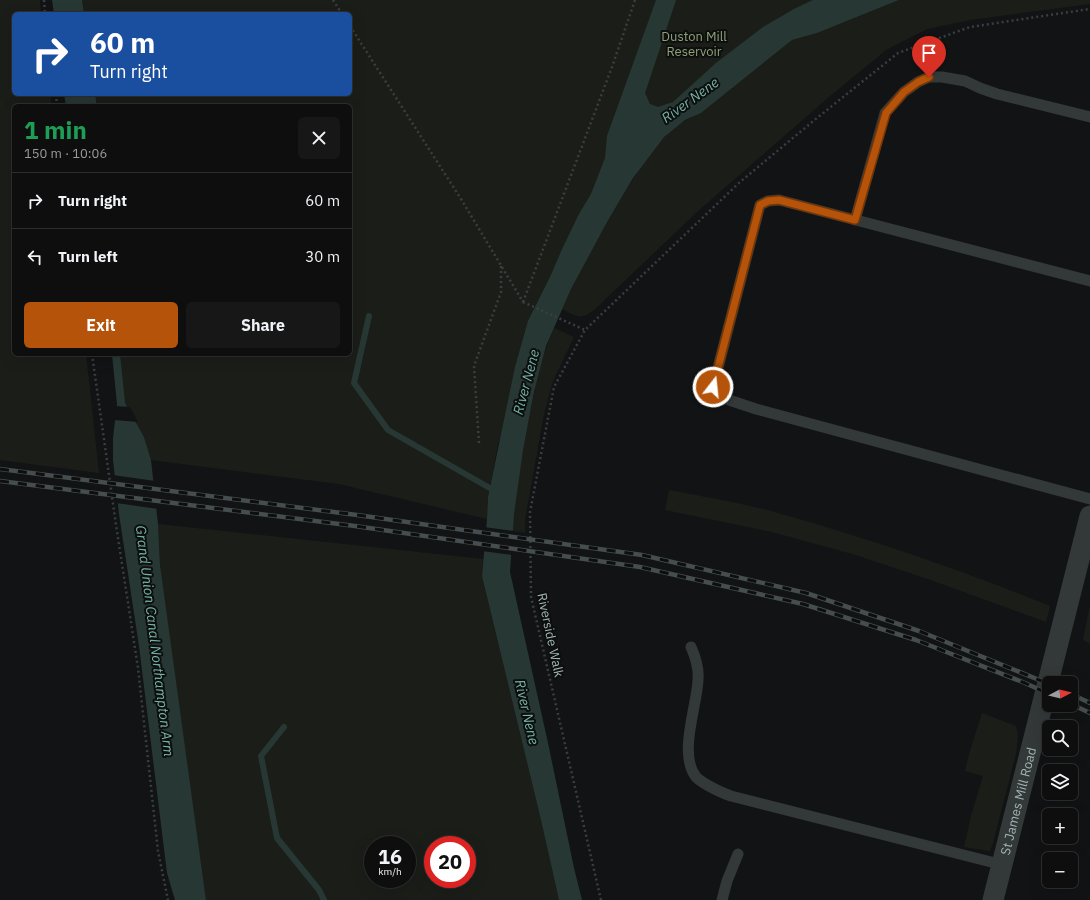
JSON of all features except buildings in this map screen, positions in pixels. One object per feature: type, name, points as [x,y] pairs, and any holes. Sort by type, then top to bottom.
[{"type":"street","name":"St James Mill Road","points":[[993,900],[1090,516]]},
{"type":"lane","points":[[855,220],[886,113],[904,92],[918,82],[929,77],[965,81],[997,94],[1090,117]]},
{"type":"lane","points":[[1090,281],[779,200],[768,201],[760,205],[713,387],[723,398],[756,409],[1090,499]]},
{"type":"lane","points":[[691,647],[697,661],[698,680],[688,742],[690,764],[696,777],[718,791],[731,796],[1003,865]]},
{"type":"lane","points":[[722,900],[727,880],[738,854]]},
{"type":"path","points":[[44,0],[45,12]]},
{"type":"path","points":[[333,0],[341,12]]},
{"type":"path","points":[[523,302],[612,67],[635,0]]},
{"type":"path","name":"Riverside Walk","points":[[601,900],[531,597],[530,512],[554,387],[585,330],[740,182],[898,53],[970,27],[1090,9]]},
{"type":"path","points":[[352,29],[461,199],[523,302],[585,330]]},
{"type":"path","points":[[479,443],[474,366],[501,292],[501,266]]},
{"type":"path","points":[[92,356],[138,668],[158,851],[168,900]]},
{"type":"green space","points":[[0,0],[40,0],[41,12],[12,12],[12,96],[50,96],[52,104],[12,104],[12,356],[86,356],[99,473],[0,460]]},
{"type":"green space","name":"Duston Mill Reservoir","points":[[82,0],[854,0],[633,141],[561,279],[498,444],[488,497],[487,519],[339,484],[151,460],[144,437],[121,396],[118,356],[352,356],[352,104],[97,104],[95,96],[352,96],[352,12],[84,12]]},
{"type":"green space","points":[[899,0],[1090,0],[1090,4],[970,20],[927,29],[886,50],[829,97],[698,211],[594,310],[585,315],[578,316],[562,309],[588,256],[627,188],[650,154],[667,134],[681,123],[701,113],[792,40],[817,33]]},
{"type":"green space","points":[[554,328],[574,337],[553,381],[544,414],[525,520],[525,533],[512,531],[523,447],[542,361]]},
{"type":"green space","points":[[669,490],[764,509],[847,533],[916,556],[1050,606],[1046,622],[928,579],[856,555],[772,532],[665,510]]},
{"type":"green space","points":[[158,524],[483,559],[482,576],[559,900],[206,900],[160,565]]},
{"type":"green space","points":[[1090,605],[1090,644],[1083,640]]},
{"type":"green space","points":[[982,713],[1016,726],[1018,736],[1016,754],[990,851],[964,847],[971,816],[983,776],[965,771]]},
{"type":"water","points":[[52,0],[82,0],[84,12],[54,12]]},
{"type":"water","name":"River Nene","points":[[656,0],[676,0],[645,93],[650,104],[658,107],[673,102],[716,63],[763,27],[813,0],[899,0],[817,33],[792,40],[701,113],[685,120],[664,137],[633,178],[606,224],[571,289],[546,346],[534,392],[523,450],[514,514],[510,572],[582,900],[559,900],[482,576],[488,497],[515,367],[528,321],[579,214],[591,194],[605,158],[607,136]]},
{"type":"water","points":[[64,96],[95,96],[97,104],[66,104]]},
{"type":"water","name":"Grand Union Canal Northampton Arm","points":[[112,356],[120,356],[125,403],[144,437],[151,460],[158,524],[160,565],[206,900],[175,900],[167,873],[139,646],[119,514],[113,460],[113,438],[117,404]]},
{"type":"pier","points":[[115,406],[130,407],[138,422],[114,420]]},
{"type":"pier","points":[[113,475],[155,481],[158,509],[116,503]]},
{"type":"pier","points":[[484,527],[514,531],[512,555],[482,551]]},
{"type":"waterway","points":[[369,316],[354,383],[388,430],[495,491]]},
{"type":"waterway","points":[[284,727],[261,756],[277,838],[319,890],[324,900]]},
{"type":"railway","points":[[0,469],[357,515],[642,555],[806,593],[919,631],[1042,681]]},
{"type":"railway","points":[[0,481],[355,526],[640,567],[803,604],[916,640],[1042,691]]},
{"type":"railway","points":[[1078,697],[1090,703]]},
{"type":"railway","points":[[1078,707],[1090,713]]},
{"type":"route","points":[[713,387],[760,205],[768,201],[779,200],[855,220],[886,113],[904,92],[918,82],[929,77]]}]
